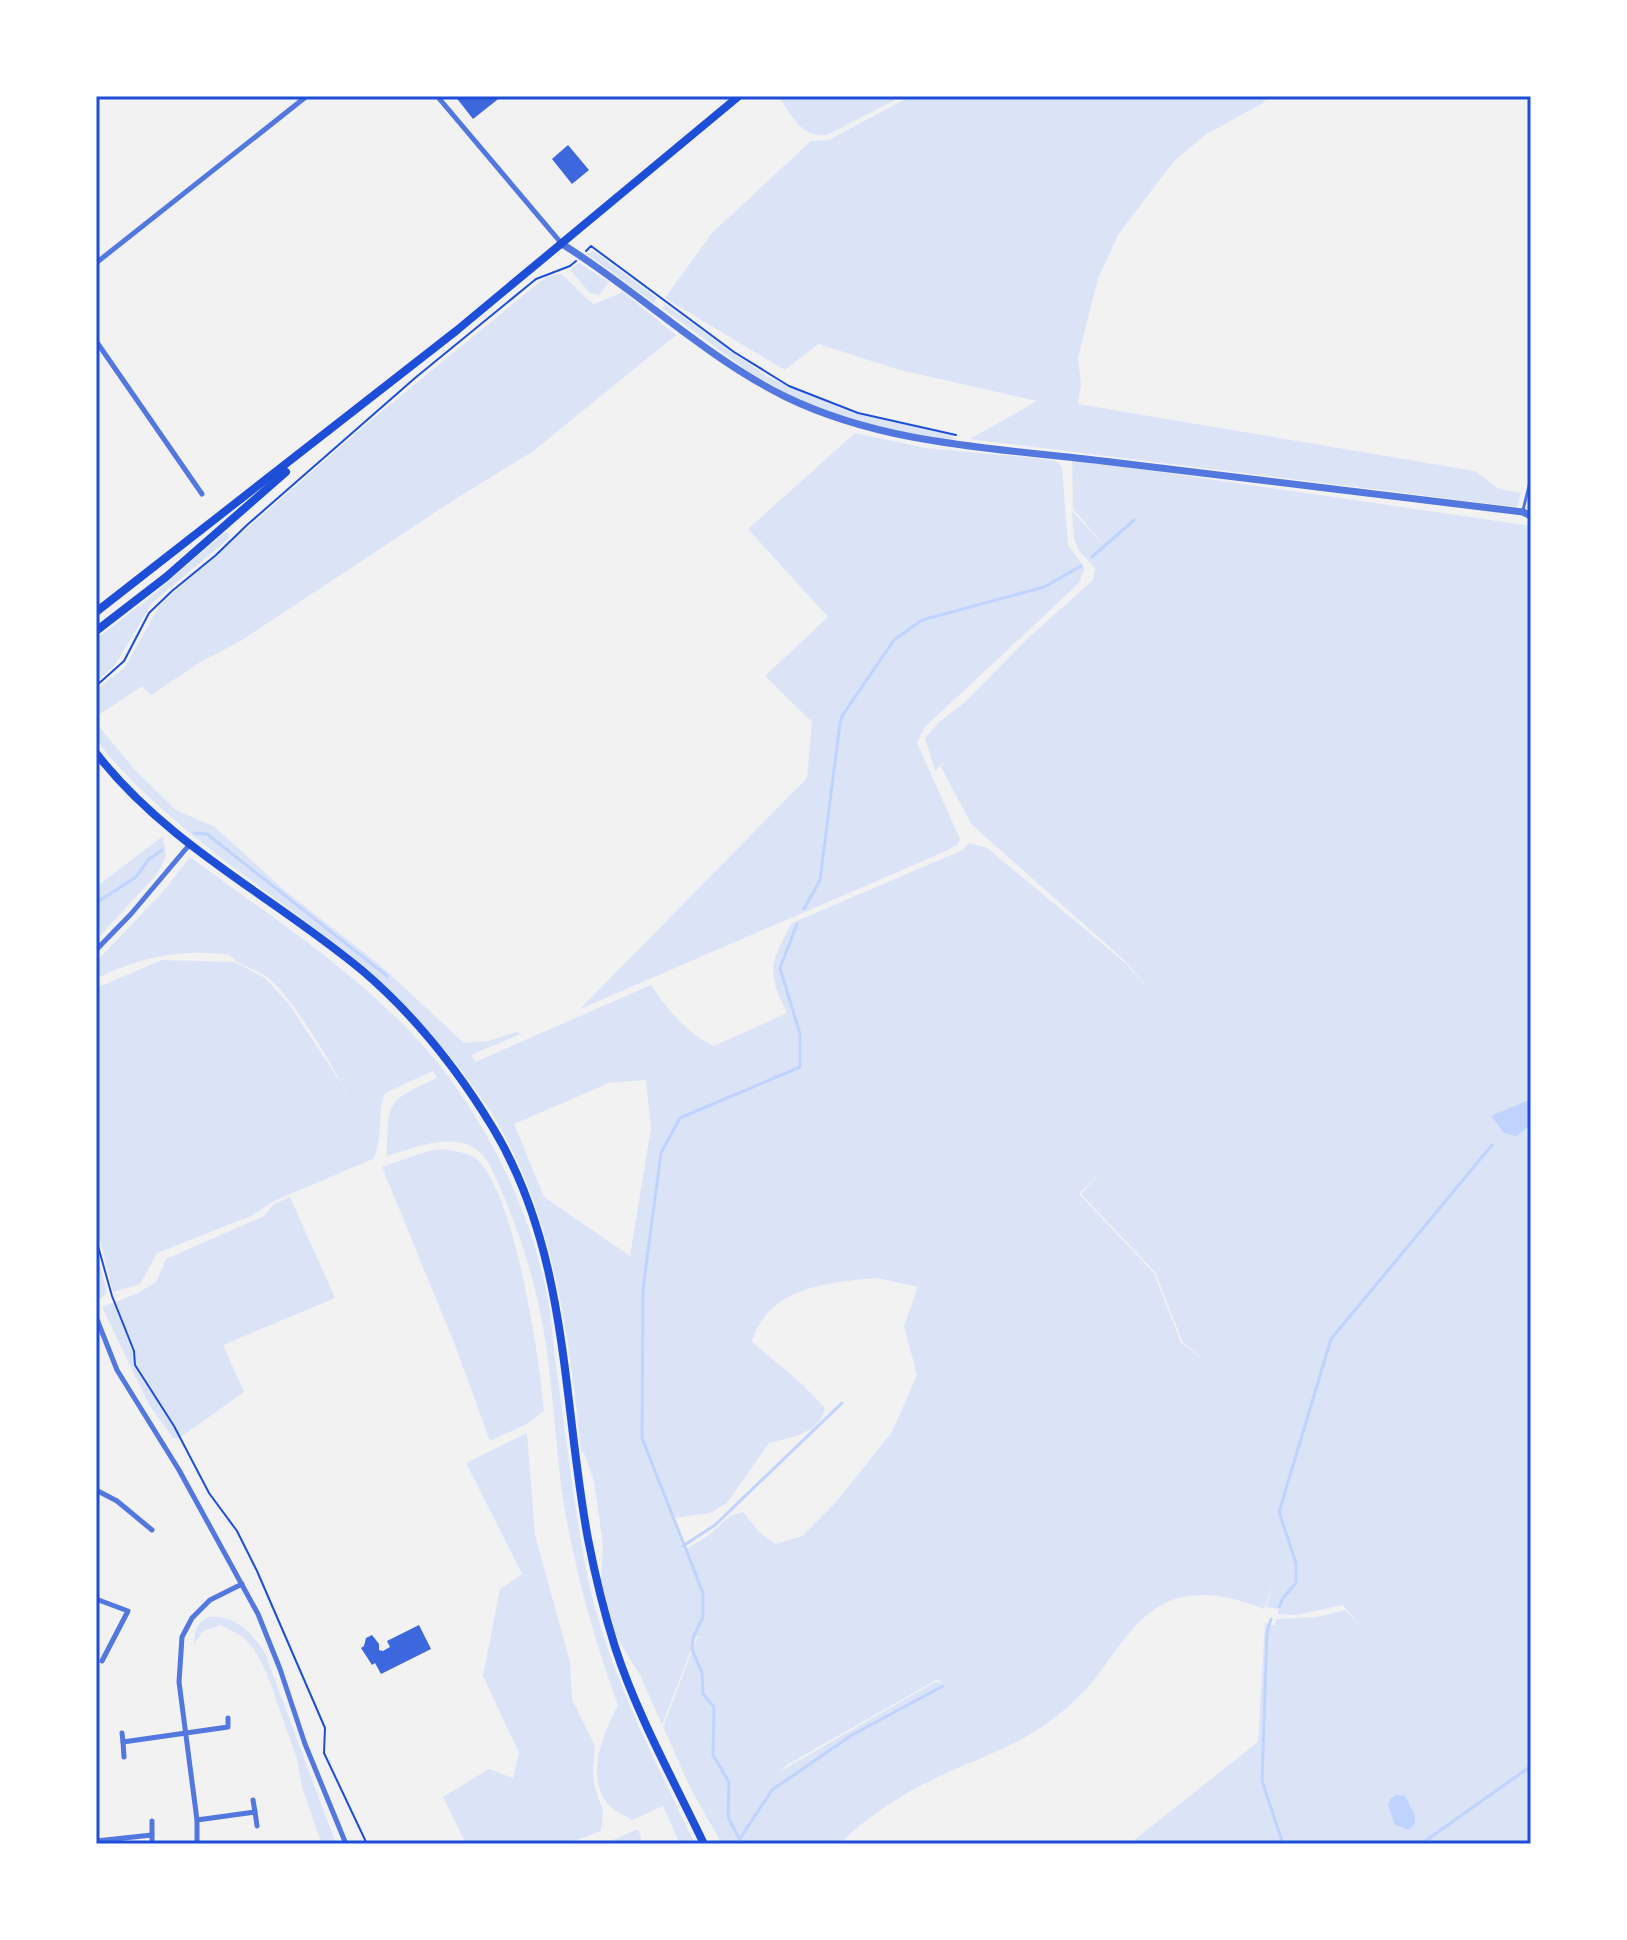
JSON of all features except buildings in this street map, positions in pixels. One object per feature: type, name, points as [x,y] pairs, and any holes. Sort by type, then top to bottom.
[{"type":"main road","points":[[96,612],[355,412],[739,96]]},
{"type":"main road","points":[[96,631],[166,577],[355,412]]},
{"type":"main road","points":[[96,753],[141,803],[190,844],[337,951],[387,994],[433,1041],[495,1131],[531,1210],[550,1275],[562,1338],[575,1461],[588,1538],[612,1638],[648,1728],[704,1844]]},
{"type":"street","points":[[96,263],[307,96]]},
{"type":"street","points":[[437,96],[562,244],[724,360],[784,396],[857,426],[963,446],[1523,512],[1531,516]]},
{"type":"street","points":[[96,341],[202,494]]},
{"type":"street","points":[[96,950],[190,844]]},
{"type":"street","points":[[96,1317],[117,1370],[179,1470],[242,1584],[271,1645],[305,1744],[346,1844]]},
{"type":"street","points":[[96,1490],[117,1501],[152,1530]]},
{"type":"street","points":[[197,1844],[197,1820],[179,1682],[182,1637],[192,1618],[210,1600],[242,1584]]},
{"type":"street","points":[[96,1599],[128,1611],[102,1661]]},
{"type":"street","points":[[123,1742],[185,1732],[229,1731],[228,1718]]},
{"type":"street","points":[[122,1733],[124,1757]]},
{"type":"street","points":[[253,1800],[257,1826]]},
{"type":"street","points":[[197,1820],[255,1812]]},
{"type":"street","points":[[152,1821],[152,1844]]},
{"type":"street","points":[[96,1841],[152,1835]]},
{"type":"lane","points":[[1523,512],[1531,478]]},
{"type":"path","points":[[96,686],[124,661],[149,613],[254,518],[415,378],[536,279],[570,266],[591,246],[734,352],[789,386],[858,413],[955,434],[966,440]]},
{"type":"path","points":[[96,1239],[112,1296],[134,1351],[135,1365],[174,1426],[209,1493],[237,1531],[257,1571],[325,1728],[324,1753],[367,1844]]},
{"type":"shaded area","points":[[778,96],[903,96],[827,135],[817,135],[803,129]]},
{"type":"shaded area","points":[[911,96],[1268,96],[1263,103],[1205,135],[1173,162],[1118,235],[1098,279],[1078,357],[1081,384],[1078,404],[1475,471],[1499,489],[1521,493],[1517,507],[970,439],[1037,401],[900,370],[818,344],[785,370],[665,298],[712,233],[811,141],[829,140]]},
{"type":"shaded area","points":[[594,251],[657,298],[654,303],[587,254]]},
{"type":"shaded area","points":[[579,263],[609,282],[599,295],[590,293],[570,270]]},
{"type":"shaded area","points":[[561,274],[594,304],[623,292],[676,335],[532,452],[239,642],[202,661],[151,695],[142,686],[96,717],[96,690],[125,667],[159,606],[364,426],[547,276]]},
{"type":"shaded area","points":[[665,304],[768,377],[852,413],[952,435],[955,440],[926,437],[845,419],[792,397],[748,371],[662,308]]},
{"type":"shaded area","points":[[855,433],[926,448],[1045,459],[1056,461],[1062,467],[1068,545],[1085,568],[1079,583],[924,728],[917,743],[960,839],[957,845],[946,851],[580,1009],[807,778],[812,722],[765,676],[828,617],[748,529]]},
{"type":"shaded area","points":[[1072,459],[1531,527],[1531,1844],[1287,1844],[1284,1835],[1286,1844],[1129,1844],[1258,1742],[1265,1623],[1275,1626],[1276,1619],[1317,1617],[1345,1610],[1358,1624],[1343,1605],[1296,1615],[1277,1614],[1279,1609],[1266,1607],[1273,1584],[1264,1609],[1231,1599],[1198,1595],[1175,1599],[1150,1612],[1119,1645],[1089,1685],[1041,1728],[900,1798],[862,1824],[840,1844],[722,1844],[692,1791],[663,1727],[697,1638],[701,1637],[696,1637],[662,1725],[641,1677],[616,1636],[601,1580],[603,1545],[594,1481],[581,1452],[571,1363],[555,1274],[529,1189],[489,1109],[432,1035],[400,1000],[355,959],[218,856],[168,814],[110,757],[96,735],[96,723],[135,770],[176,810],[215,827],[284,890],[380,965],[464,1043],[488,1041],[516,1032],[521,1034],[471,1055],[475,1062],[651,985],[678,1020],[714,1046],[787,1013],[776,987],[773,967],[792,923],[963,850],[969,843],[987,848],[1123,961],[1153,993],[1123,959],[971,824],[941,767],[946,761],[935,771],[925,738],[1093,580],[1095,568],[1079,551],[1074,539],[1072,511],[1112,554],[1073,509]],"holes":[[[646,1080],[651,1128],[630,1256],[544,1197],[514,1124],[609,1083]],[[1100,1173],[1081,1194],[1155,1272],[1183,1343],[1210,1364],[1181,1343],[1154,1273],[1079,1194]],[[877,1278],[918,1287],[904,1326],[917,1375],[892,1432],[837,1501],[802,1536],[776,1544],[760,1533],[743,1512],[730,1516],[709,1535],[683,1551],[674,1518],[710,1513],[727,1503],[769,1443],[803,1433],[822,1417],[825,1408],[752,1342],[771,1309],[785,1299],[802,1291],[839,1282]],[[938,1679],[944,1686],[937,1681],[779,1772]]]},
{"type":"shaded area","points":[[224,533],[229,533],[229,538],[152,603],[115,665],[96,682],[96,639],[147,600]]},
{"type":"shaded area","points":[[163,836],[166,856],[158,873],[96,940],[96,887]]},
{"type":"shaded area","points":[[190,857],[334,963],[402,1023],[458,1090],[502,1164],[525,1217],[548,1300],[577,1518],[594,1605],[632,1710],[695,1844],[680,1844],[663,1806],[632,1820],[608,1805],[600,1790],[597,1778],[599,1752],[618,1705],[593,1629],[573,1552],[563,1499],[543,1330],[519,1235],[491,1167],[476,1149],[466,1144],[443,1142],[387,1156],[388,1124],[393,1105],[408,1092],[437,1078],[433,1071],[385,1093],[373,1159],[274,1201],[251,1216],[157,1253],[140,1284],[113,1292],[96,1224],[96,988],[162,960],[234,962],[265,978],[289,1004],[342,1084],[315,1038],[277,987],[267,977],[230,955],[195,953],[161,956],[128,965],[96,979],[96,962],[161,894]]},
{"type":"shaded area","points":[[444,1149],[474,1157],[488,1174],[501,1201],[513,1236],[537,1354],[544,1411],[527,1424],[490,1441],[455,1345],[382,1167],[428,1151]]},
{"type":"shaded area","points":[[290,1197],[335,1298],[223,1345],[244,1392],[178,1439],[173,1438],[149,1405],[102,1307],[138,1293],[156,1282],[166,1259],[264,1216],[274,1204]]},
{"type":"shaded area","points":[[96,1250],[107,1292],[102,1298],[96,1298]]},
{"type":"shaded area","points":[[527,1433],[535,1535],[570,1662],[572,1699],[595,1746],[594,1785],[603,1810],[601,1831],[566,1844],[466,1844],[443,1797],[489,1769],[513,1778],[519,1753],[483,1676],[500,1589],[522,1574],[466,1463]]},
{"type":"shaded area","points":[[208,1617],[227,1619],[242,1626],[265,1653],[336,1844],[323,1844],[320,1839],[302,1787],[297,1759],[267,1674],[254,1649],[243,1637],[221,1625],[203,1631],[194,1644],[197,1628]]},
{"type":"shaded area","points":[[638,1829],[643,1844],[604,1844]]},
{"type":"water","points":[[1531,1099],[1531,1125],[1516,1136],[1504,1133],[1491,1116]]},
{"type":"water","points":[[1396,1795],[1405,1796],[1415,1815],[1415,1824],[1409,1830],[1395,1825],[1388,1805]]},
{"type":"waterway","points":[[1092,557],[1134,520]]},
{"type":"waterway","points":[[804,909],[820,880],[842,716],[894,640],[922,620],[1044,587],[1081,566]]},
{"type":"waterway","points":[[194,833],[207,834],[387,976]]},
{"type":"waterway","points":[[96,903],[136,877],[149,859],[162,850]]},
{"type":"waterway","points":[[742,1844],[728,1817],[729,1782],[713,1755],[714,1707],[703,1694],[702,1673],[692,1649],[693,1638],[703,1617],[703,1593],[642,1438],[643,1289],[661,1153],[680,1118],[800,1067],[800,1034],[780,968],[797,924]]},
{"type":"waterway","points":[[1279,1607],[1296,1583],[1296,1563],[1279,1512],[1331,1339],[1492,1145]]},
{"type":"waterway","points":[[683,1546],[715,1525],[842,1403]]},
{"type":"waterway","points":[[1271,1619],[1267,1632],[1262,1781],[1283,1844]]},
{"type":"waterway","points":[[739,1840],[772,1790],[852,1735],[943,1686]]},
{"type":"waterway","points":[[1421,1844],[1531,1766]]}]
